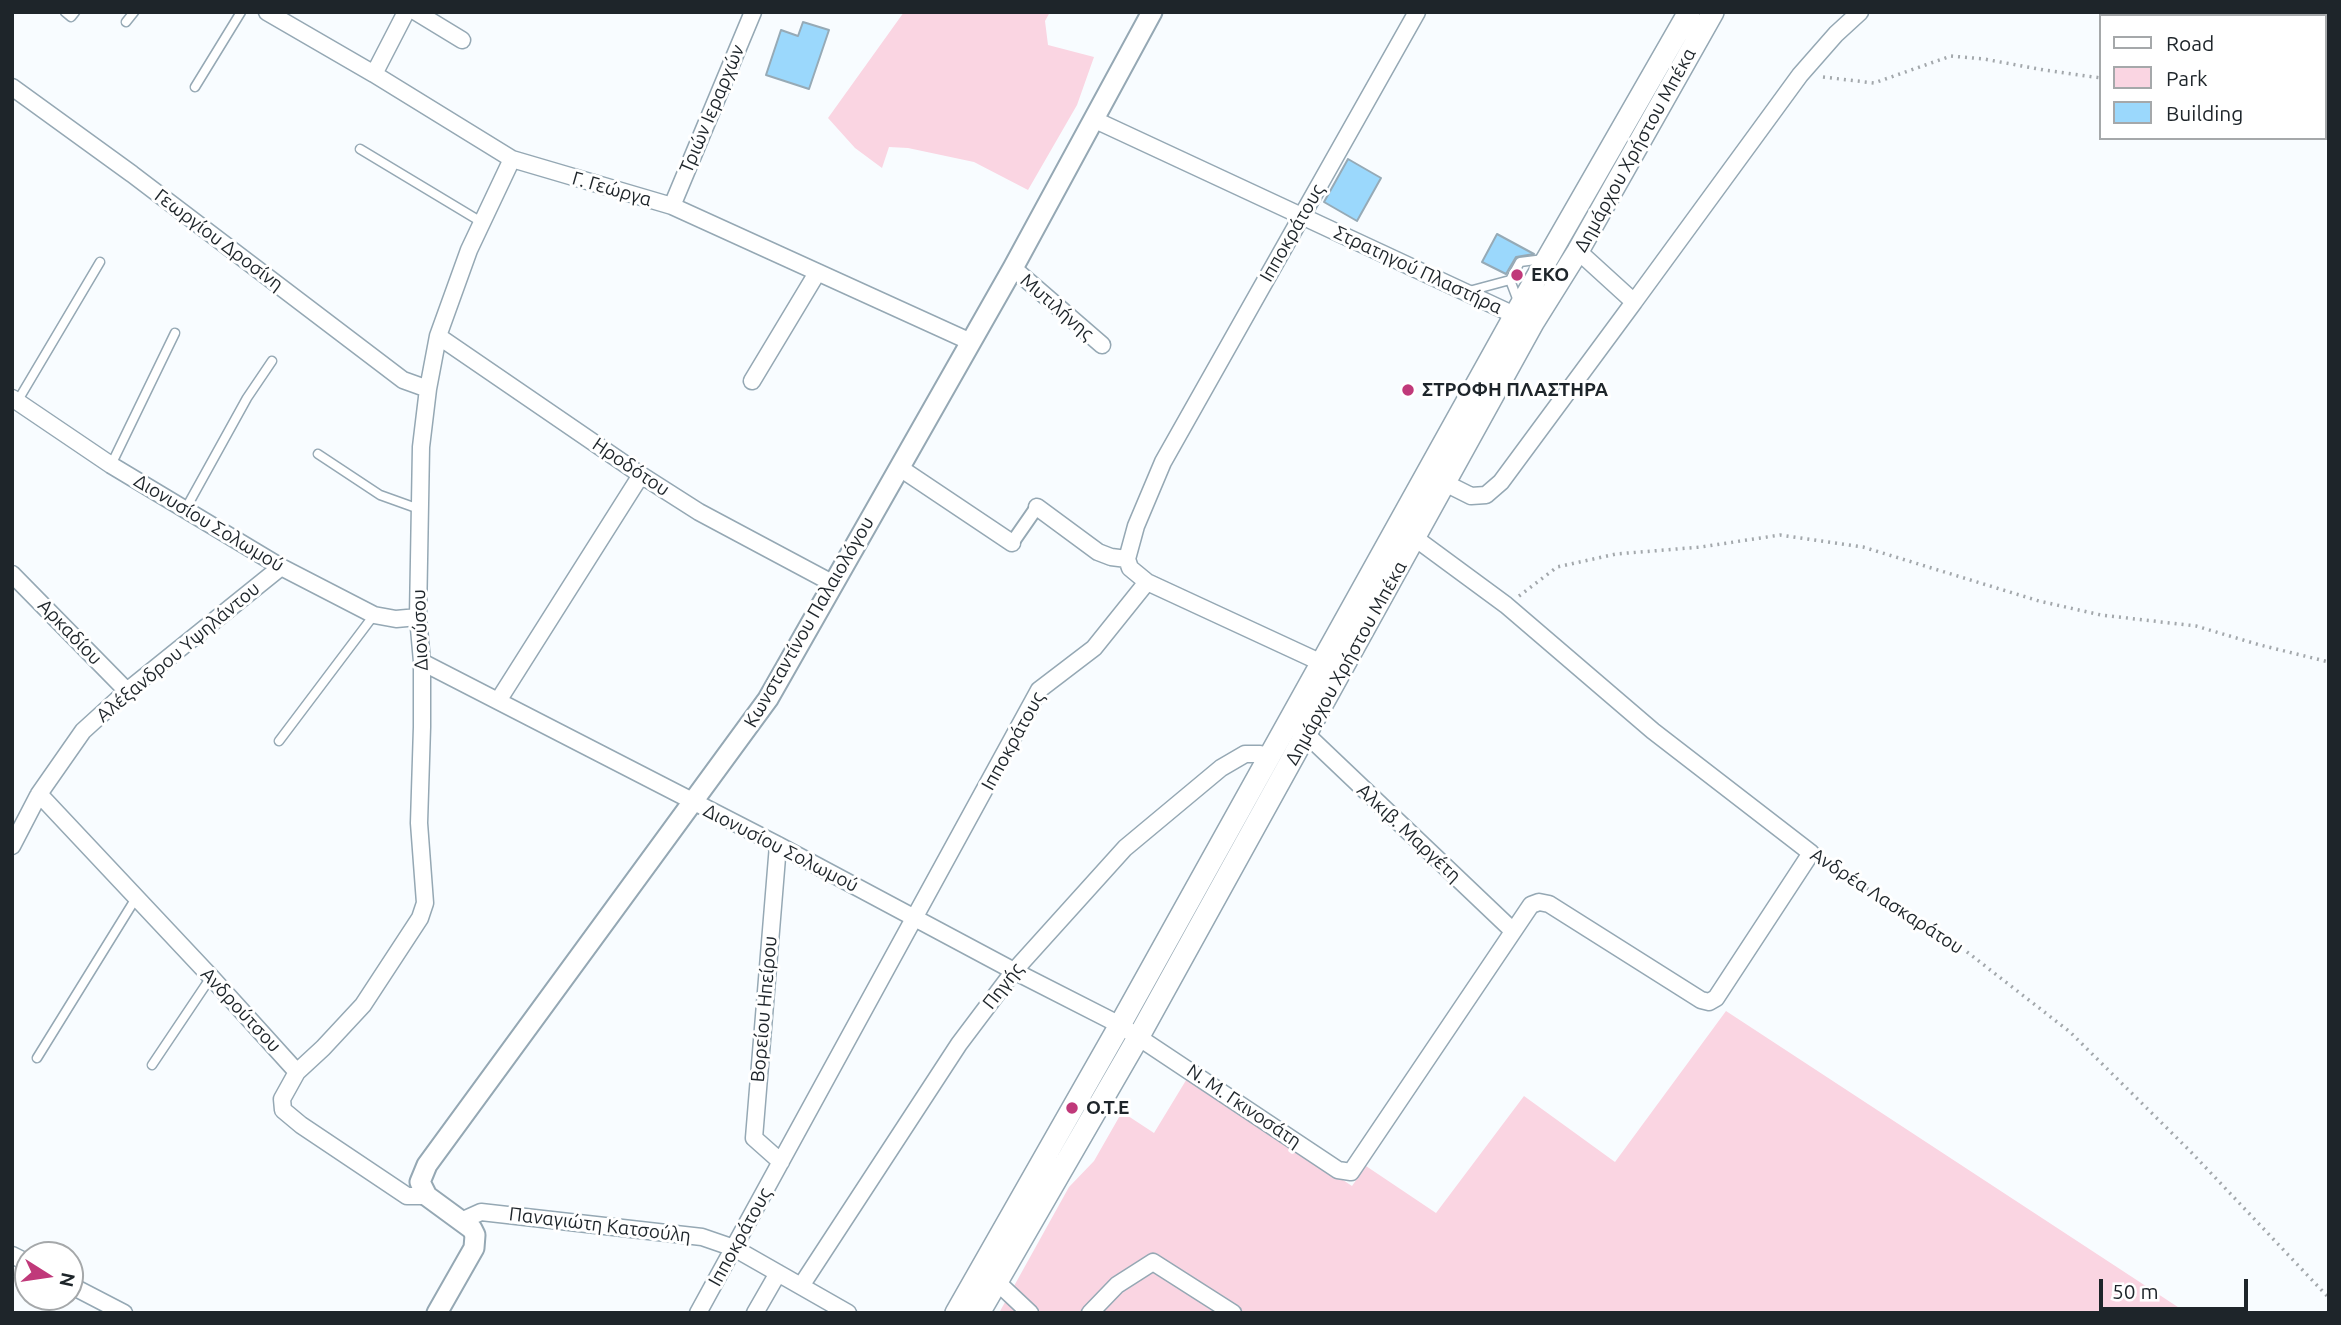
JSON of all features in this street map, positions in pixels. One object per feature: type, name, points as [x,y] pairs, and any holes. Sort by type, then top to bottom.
[{"type":"main road","name":"Δημάρχου Χρήστου Μπέκα","points":[[956,1313],[1307,736],[1445,483],[1547,258],[1689,12]]},
{"type":"main road","name":"Δημάρχου Χρήστου Μπέκα","points":[[979,1313],[1130,1030],[1268,758],[1523,315],[1578,251],[1713,12]]},
{"type":"street","name":"Γ. Γεώργα","points":[[267,12],[512,159],[672,206],[971,342]]},
{"type":"street","points":[[374,74],[406,12]]},
{"type":"street","points":[[416,12],[462,40]]},
{"type":"street","name":"Τριών Ιεραρχών","points":[[672,206],[753,12]]},
{"type":"street","name":"Κωνσταντίνου Παλαιολόγου","points":[[427,1196],[420,1182],[427,1165],[768,699],[1013,268],[1152,12]]},
{"type":"street","name":"Ιπποκράτους","points":[[1127,559],[1136,526],[1163,462],[1417,12]]},
{"type":"street","points":[[1445,483],[1471,496],[1486,495],[1501,482],[1800,75],[1836,34],[1860,12]]},
{"type":"street","name":"Γεωργίου Δροσίνη","points":[[12,87],[132,174],[403,380],[428,388]]},
{"type":"street","name":"Στρατηγού Πλαστήρα","points":[[1093,119],[1465,292],[1523,315]]},
{"type":"street","name":"Διονύσου","points":[[297,1072],[363,1005],[420,918],[425,903],[419,823],[422,662],[418,617],[421,447],[438,336],[469,250],[512,159]]},
{"type":"street","points":[[1578,251],[1634,302]]},
{"type":"street","name":"Μυτιλήνης","points":[[1013,268],[1101,345]]},
{"type":"street","points":[[752,381],[817,273]]},
{"type":"street","name":"Ηροδότου","points":[[438,336],[699,512],[832,583]]},
{"type":"street","name":"Διονυσίου Σολωμού","points":[[15,400],[111,465],[281,567],[374,615],[396,619],[418,617]]},
{"type":"street","points":[[900,468],[1012,543],[1037,507],[1098,552],[1127,559],[1130,568],[1146,582],[1322,663]]},
{"type":"street","points":[[498,701],[641,475]]},
{"type":"street","name":"Ανδρέα Λασκαράτου","points":[[1415,538],[1506,605],[1653,731],[1811,853]]},
{"type":"street","name":"Αλέξανδρου Υψηλάντου","points":[[12,846],[39,794],[83,731],[127,691],[281,567]]},
{"type":"street","name":"Αρκαδίου","points":[[12,573],[127,691]]},
{"type":"street","name":"Ιπποκράτους","points":[[698,1313],[1039,691],[1094,648],[1146,582]]},
{"type":"street","name":"Διονυσίου Σολωμού","points":[[422,662],[1130,1030]]},
{"type":"street","name":"Αλκιβ. Μαργέτη","points":[[1307,736],[1512,930]]},
{"type":"street","name":"Πηγής","points":[[801,1286],[960,1044],[1014,971],[1125,848],[1221,768],[1245,754],[1260,754],[1268,758]]},
{"type":"street","name":"Ανδρούτσου","points":[[39,794],[211,976],[297,1072]]},
{"type":"street","name":"Βορείου Ηπείρου","points":[[778,845],[754,1138],[781,1162]]},
{"type":"street","points":[[1512,930],[1531,905],[1539,902],[1549,905],[1701,1000],[1709,1002],[1716,998],[1811,853]]},
{"type":"street","name":"Ν. Μ. Γκινοσάτη","points":[[1130,1030],[1338,1170],[1351,1172],[1512,930]]},
{"type":"street","points":[[297,1072],[282,1099],[283,1110],[407,1196],[427,1196],[472,1229],[476,1242],[437,1313]]},
{"type":"street","name":"Παναγιώτη Κατσούλη","points":[[461,1221],[481,1212],[702,1237],[734,1248],[848,1313]]},
{"type":"street","points":[[1090,1313],[1117,1285],[1153,1262],[1233,1313]]},
{"type":"street","points":[[755,1313],[778,1273]]},
{"type":"street","points":[[997,1282],[1030,1313]]},
{"type":"street","points":[[84,1292],[124,1313]]},
{"type":"lane","points":[[65,12],[71,17],[75,12]]},
{"type":"lane","points":[[126,22],[134,12]]},
{"type":"lane","points":[[195,87],[242,12]]},
{"type":"lane","points":[[360,149],[484,223]]},
{"type":"lane","points":[[1465,292],[1510,280],[1520,262],[1547,258]]},
{"type":"lane","points":[[15,400],[100,262]]},
{"type":"lane","points":[[1510,280],[1523,315]]},
{"type":"lane","points":[[111,465],[175,332]]},
{"type":"lane","points":[[185,510],[247,398],[272,360]]},
{"type":"lane","points":[[318,454],[380,495],[419,509]]},
{"type":"lane","points":[[279,741],[374,615]]},
{"type":"lane","points":[[37,1058],[135,898]]},
{"type":"lane","points":[[152,1065],[211,976]]},
{"type":"path","points":[[1800,75],[1874,83],[1951,56],[2100,78]]},
{"type":"path","points":[[1506,605],[1557,567],[1616,554],[1700,547],[1780,535],[1863,547],[2039,601],[2101,615],[2196,626],[2329,662]]},
{"type":"path","name":"Ανδρέα Λασκαράτου","points":[[1811,853],[1962,948],[2070,1032],[2190,1151],[2329,1298]]},
{"type":"green space","points":[[904,12],[1050,12],[1045,21],[1048,45],[1094,57],[1077,105],[1028,190],[974,162],[908,148],[889,147],[882,168],[855,148],[828,118]]},
{"type":"green space","name":"Ο.Τ.Ε","points":[[1726,1011],[2187,1313],[999,1313],[1069,1187],[1094,1161],[1122,1112],[1154,1133],[1188,1077],[1352,1186],[1366,1166],[1436,1213],[1524,1096],[1615,1162]]},
{"type":"building","points":[[803,22],[829,30],[809,89],[766,75],[781,30],[798,36]]},
{"type":"building","points":[[1348,159],[1381,178],[1357,221],[1324,202]]},
{"type":"building","points":[[1497,234],[1534,254],[1516,257],[1506,274],[1482,262]]},
{"type":"place","name":"ΕΚΟ","points":[[1517,275]]},
{"type":"place","name":"ΣΤΡΟΦΗ ΠΛΑΣΤΗΡΑ","points":[[1408,390]]},
{"type":"place","name":"Ο.Τ.Ε","points":[[1072,1108]]}]
